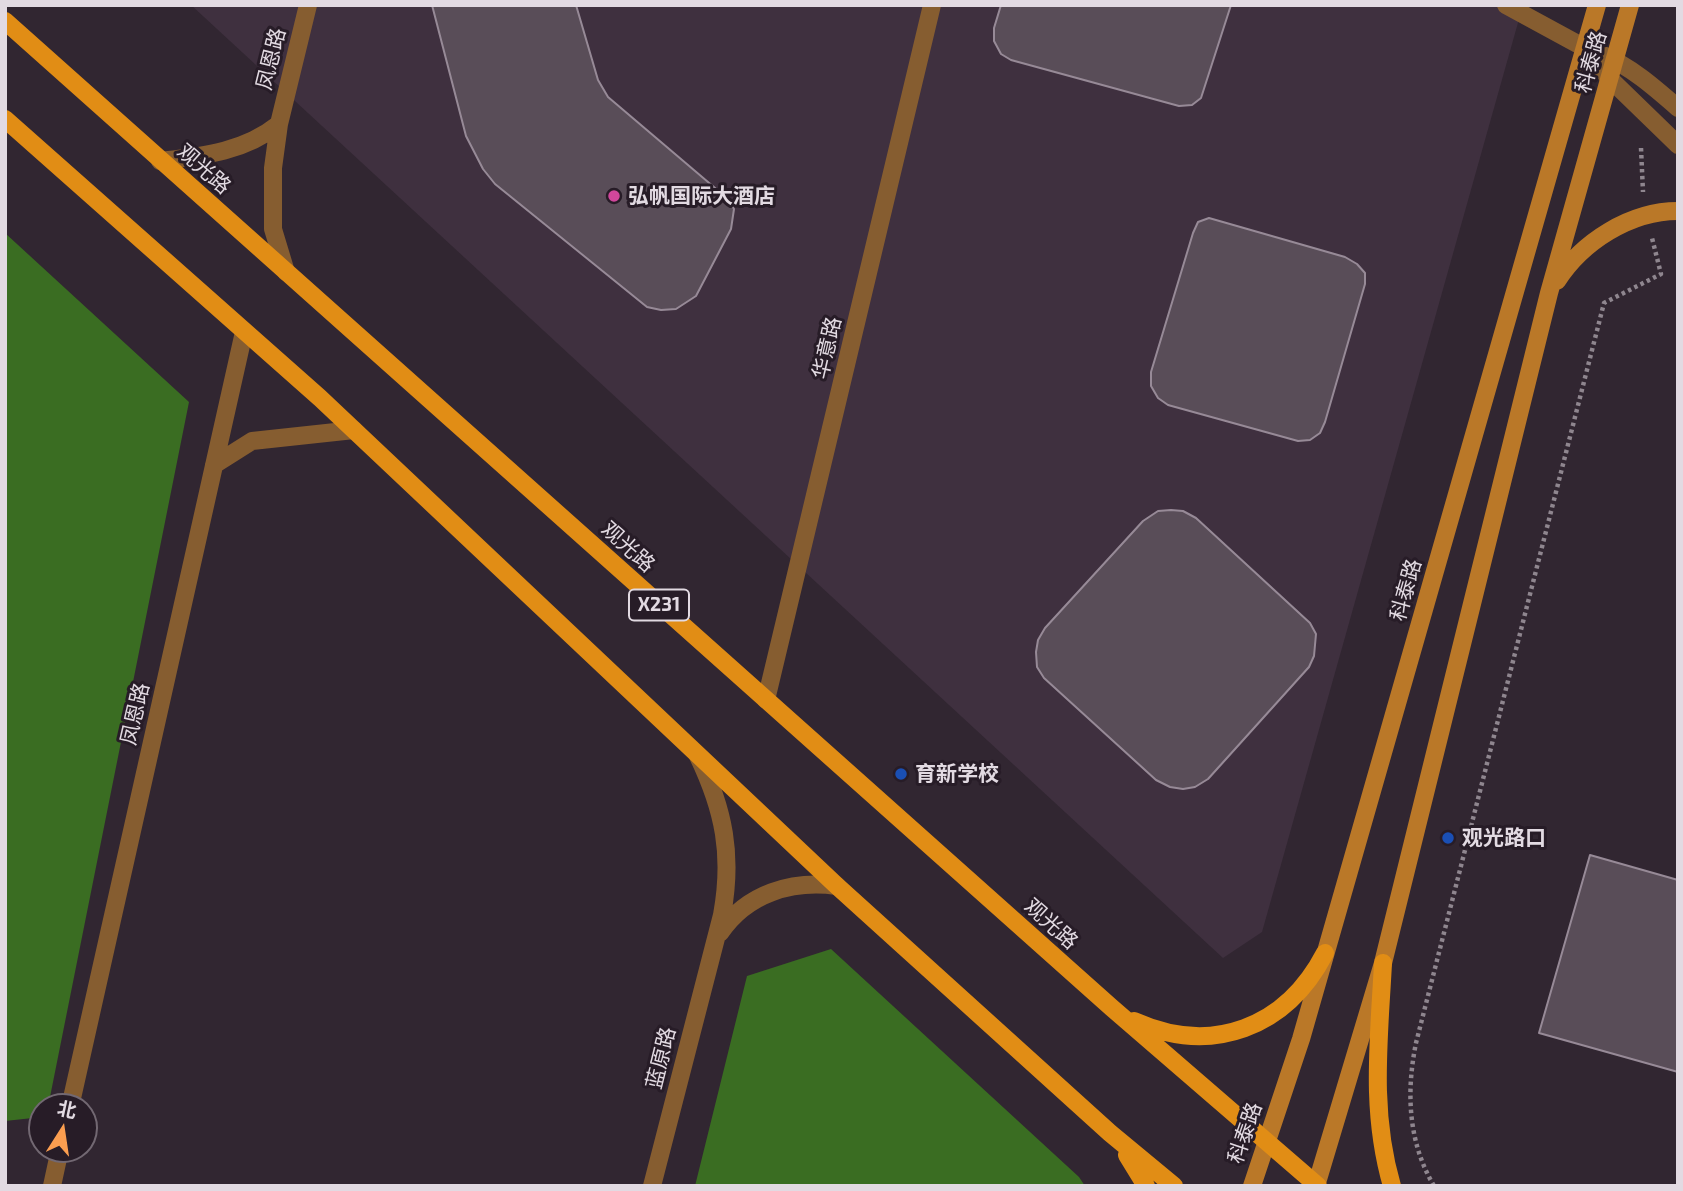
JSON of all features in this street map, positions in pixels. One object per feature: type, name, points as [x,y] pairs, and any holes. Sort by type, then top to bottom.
[{"type":"main road","name":"科泰路","points":[[1252,1186],[1301,1039],[1597,5]]},
{"type":"main road","name":"科泰路","points":[[1317,1185],[1382,963],[1549,293],[1630,5]]},
{"type":"main road","name":"观光路","points":[[5,22],[1112,1008],[1317,1185]]},
{"type":"main road","points":[[5,120],[354,430],[837,887],[1110,1133],[1174,1186]]},
{"type":"main road","points":[[1549,293],[1563,271],[1590,244],[1623,224],[1647,215],[1678,211]]},
{"type":"main road","points":[[1112,1008],[1152,1029],[1186,1036],[1221,1035],[1254,1024],[1283,1007],[1315,973],[1325,953]]},
{"type":"main road","points":[[1382,963],[1377,1103],[1380,1134],[1392,1186]]},
{"type":"main road","points":[[1110,1133],[1146,1186]]},
{"type":"street","name":"凤恩路","points":[[286,272],[273,229],[273,178],[279,124],[308,5]]},
{"type":"street","name":"华意路","points":[[766,700],[932,5]]},
{"type":"street","points":[[1506,5],[1585,48],[1615,60],[1678,108]]},
{"type":"street","points":[[1585,48],[1610,79],[1678,145]]},
{"type":"street","name":"凤恩路","points":[[160,161],[218,154],[264,135],[279,124]]},
{"type":"street","name":"凤恩路","points":[[73,1093],[244,332]]},
{"type":"street","points":[[214,465],[252,441],[354,430]]},
{"type":"street","name":"蓝原路","points":[[652,1186],[727,887],[728,860],[719,805],[697,754]]},
{"type":"street","name":"蓝原路","points":[[714,942],[725,925],[740,910],[766,894],[796,885],[837,887]]},
{"type":"street","points":[[52,1186],[57,1163]]},
{"type":"path","points":[[1434,1186],[1419,1152],[1412,1125],[1410,1070],[1604,303],[1661,274],[1641,179],[1641,148]]},
{"type":"shaded area","points":[[191,5],[1523,5],[1262,932],[1223,958]]},
{"type":"green space","points":[[5,233],[189,402],[51,1093],[28,1093],[28,1119],[5,1121]]},
{"type":"green space","points":[[831,949],[1079,1177],[1085,1186],[695,1186],[747,976]]},
{"type":"building","points":[[432,5],[576,5],[598,80],[608,97],[728,199],[734,209],[731,229],[696,296],[676,309],[647,307],[495,184],[483,169],[466,136]]},
{"type":"building","points":[[1001,5],[1231,5],[1201,98],[1192,105],[1179,106],[1011,60],[1001,54],[994,41],[994,28]]},
{"type":"building","points":[[1209,218],[1345,257],[1365,273],[1365,284],[1325,422],[1320,433],[1310,440],[1298,441],[1168,405],[1158,398],[1151,386],[1151,372],[1193,233],[1198,222]]},
{"type":"building","points":[[1158,511],[1183,511],[1196,518],[1310,623],[1316,634],[1314,656],[1309,667],[1208,779],[1195,787],[1183,789],[1170,787],[1156,780],[1044,678],[1037,667],[1036,652],[1038,640],[1045,628],[1143,521]]},
{"type":"building","points":[[1590,855],[1678,880],[1678,1072],[1539,1033]]},
{"type":"place","name":"弘帆国际大酒店","points":[[614,196]]},
{"type":"place","name":"育新学校","points":[[901,774]]},
{"type":"place","name":"观光路口","points":[[1448,838]]}]
